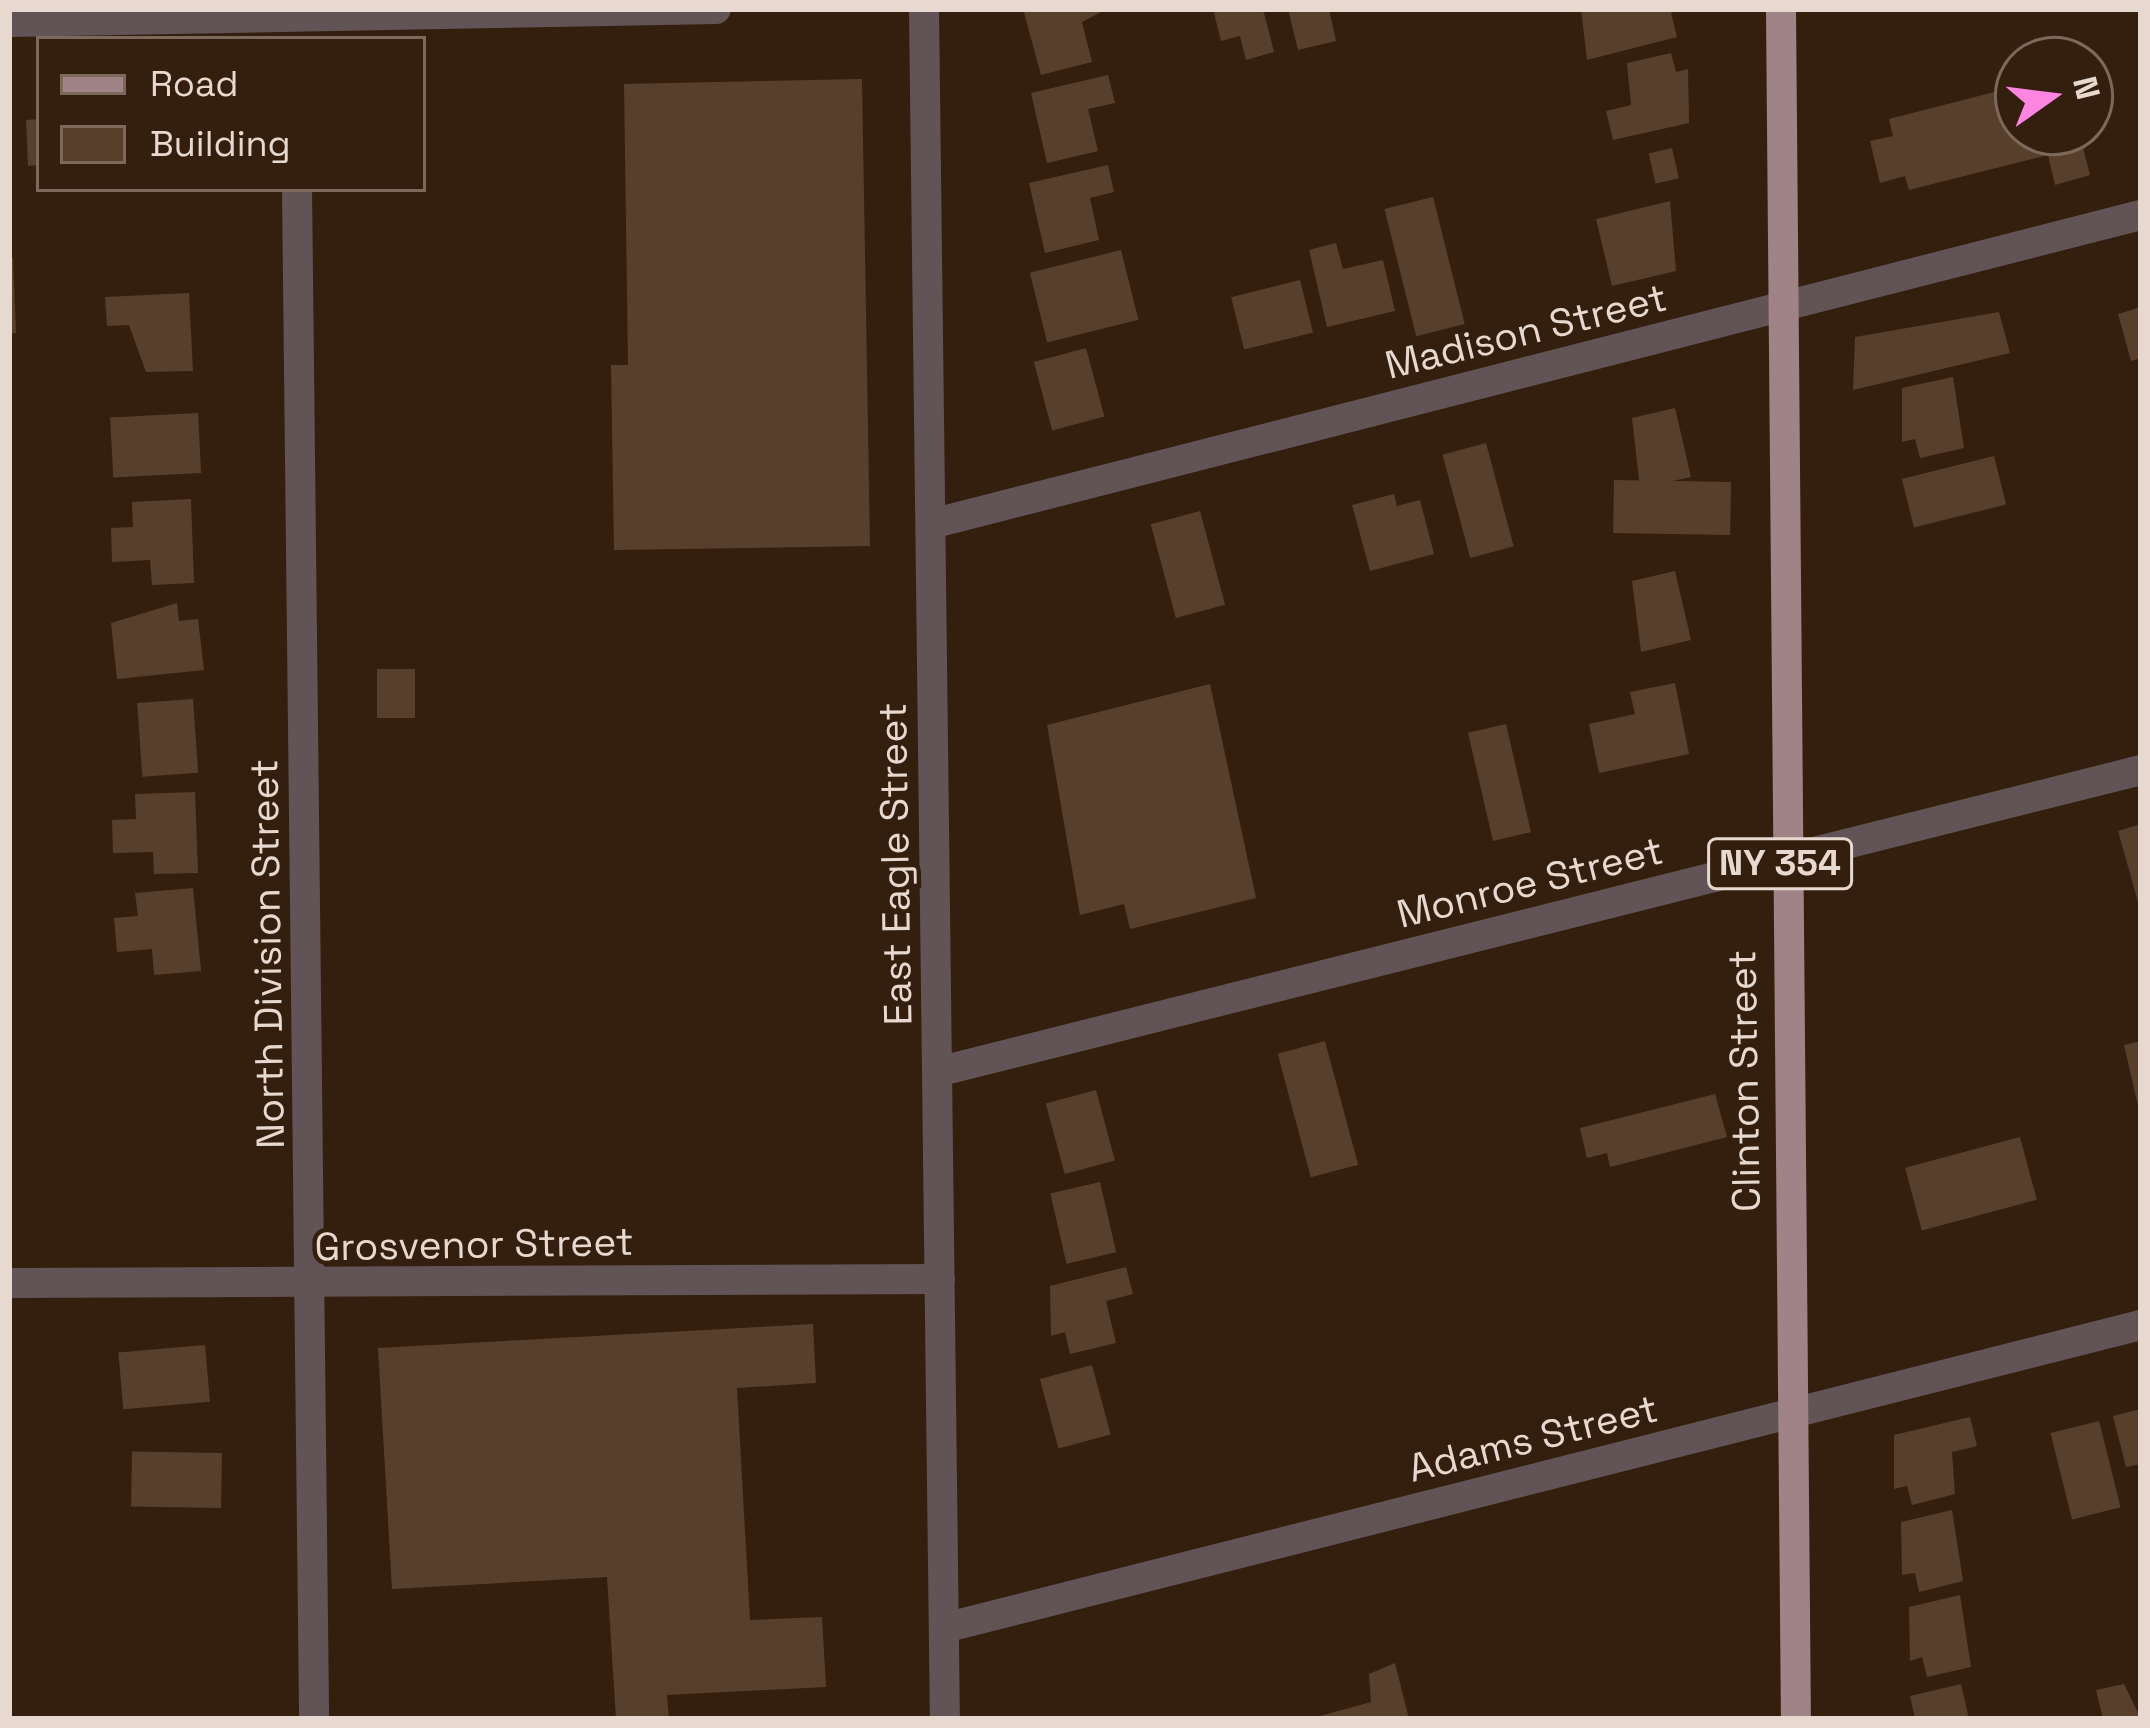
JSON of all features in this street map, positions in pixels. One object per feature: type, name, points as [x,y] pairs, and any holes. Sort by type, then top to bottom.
[{"type":"main road","name":"Clinton Street","points":[[1781,9],[1780,860],[1796,1719]]},
{"type":"street","points":[[9,22],[299,29],[716,9]]},
{"type":"street","name":"East Eagle Street","points":[[924,9],[945,1719]]},
{"type":"street","name":"North Division Street","points":[[297,192],[314,1719]]},
{"type":"street","name":"Madison Street","points":[[931,524],[2141,214]]},
{"type":"street","name":"Monroe Street","points":[[938,1072],[2141,770]]},
{"type":"street","name":"Grosvenor Street","points":[[9,1283],[311,1286],[940,1280]]},
{"type":"street","name":"Adams Street","points":[[944,1628],[2141,1325]]},
{"type":"building","points":[[1023,9],[1107,9],[1082,22],[1092,62],[1041,75]]},
{"type":"building","points":[[1213,9],[1263,9],[1274,52],[1246,60],[1240,36],[1221,41]]},
{"type":"building","points":[[1288,9],[1329,9],[1336,41],[1298,50]]},
{"type":"building","points":[[1581,9],[1680,9],[1671,13],[1677,37],[1587,60]]},
{"type":"building","points":[[1671,53],[1676,72],[1688,69],[1689,123],[1613,140],[1606,111],[1631,105],[1627,63]]},
{"type":"building","points":[[1108,75],[1115,103],[1088,109],[1098,151],[1047,163],[1031,93]]},
{"type":"building","points":[[862,79],[870,546],[614,550],[611,365],[628,365],[624,84]]},
{"type":"building","points":[[1994,92],[1994,156],[2044,156],[1909,190],[1905,176],[1880,183],[1870,141],[1893,136],[1889,119]]},
{"type":"building","points":[[36,119],[36,165],[28,166],[26,120]]},
{"type":"building","points":[[1672,148],[1679,178],[1656,184],[1649,153]]},
{"type":"building","points":[[2048,156],[2085,156],[2090,175],[2055,185]]},
{"type":"building","points":[[1108,165],[1114,192],[1090,198],[1099,240],[1045,253],[1029,183]]},
{"type":"building","points":[[1433,197],[1465,324],[1416,336],[1384,209]]},
{"type":"building","points":[[1670,201],[1676,271],[1612,286],[1596,219]]},
{"type":"building","points":[[1336,243],[1343,269],[1383,260],[1395,311],[1327,327],[1309,250]]},
{"type":"building","points":[[1121,250],[1138,320],[1047,343],[1030,273]]},
{"type":"building","points":[[9,258],[13,258],[16,333],[9,334]]},
{"type":"building","points":[[1300,280],[1313,332],[1244,350],[1231,297]]},
{"type":"building","points":[[189,293],[193,371],[146,372],[129,325],[107,326],[105,297]]},
{"type":"building","points":[[2141,307],[2141,358],[2131,361],[2118,314]]},
{"type":"building","points":[[1999,312],[2010,353],[1853,390],[1855,337]]},
{"type":"building","points":[[1086,348],[1104,417],[1052,431],[1034,362]]},
{"type":"building","points":[[1953,377],[1964,448],[1920,458],[1915,439],[1902,442],[1902,388]]},
{"type":"building","points":[[1675,408],[1691,477],[1640,488],[1632,418]]},
{"type":"building","points":[[198,413],[201,473],[113,478],[110,418]]},
{"type":"building","points":[[1486,443],[1514,546],[1470,558],[1443,455]]},
{"type":"building","points":[[1994,456],[2006,505],[1914,527],[1902,479]]},
{"type":"building","points":[[1614,480],[1731,482],[1730,535],[1613,533]]},
{"type":"building","points":[[1394,494],[1397,506],[1420,500],[1434,554],[1370,571],[1352,505]]},
{"type":"building","points":[[191,499],[194,583],[152,585],[150,560],[112,562],[111,528],[133,527],[132,502]]},
{"type":"building","points":[[1200,511],[1225,605],[1176,618],[1151,524]]},
{"type":"building","points":[[1675,571],[1691,640],[1641,652],[1632,581]]},
{"type":"building","points":[[177,603],[179,621],[198,619],[204,670],[117,679],[111,623]]},
{"type":"building","points":[[377,669],[415,669],[415,718],[377,718]]},
{"type":"building","points":[[1675,683],[1689,754],[1599,773],[1589,724],[1635,714],[1630,692]]},
{"type":"building","points":[[1210,684],[1256,898],[1130,929],[1124,904],[1080,915],[1047,725]]},
{"type":"building","points":[[193,699],[198,773],[142,777],[137,703]]},
{"type":"building","points":[[1506,724],[1531,832],[1493,841],[1468,733]]},
{"type":"building","points":[[195,792],[198,873],[154,874],[153,852],[113,853],[112,820],[136,819],[135,794]]},
{"type":"building","points":[[2141,824],[2141,909],[2140,909],[2118,831]]},
{"type":"building","points":[[193,888],[201,971],[154,975],[152,949],[117,952],[114,918],[138,916],[135,893]]},
{"type":"building","points":[[1325,1041],[1358,1165],[1311,1177],[1278,1054]]},
{"type":"building","points":[[2141,1041],[2141,1110],[2139,1110],[2124,1045]]},
{"type":"building","points":[[1096,1090],[1115,1161],[1065,1174],[1046,1103]]},
{"type":"building","points":[[1715,1094],[1727,1137],[1610,1167],[1607,1153],[1587,1158],[1580,1128]]},
{"type":"building","points":[[2020,1137],[2037,1200],[1922,1231],[1905,1168]]},
{"type":"building","points":[[1100,1182],[1116,1252],[1067,1264],[1050,1193]]},
{"type":"building","points":[[1126,1267],[1133,1294],[1106,1301],[1116,1343],[1070,1354],[1065,1332],[1051,1336],[1050,1286]]},
{"type":"building","points":[[813,1324],[816,1383],[737,1388],[750,1620],[822,1617],[826,1687],[667,1695],[669,1719],[616,1719],[607,1577],[392,1589],[378,1348]]},
{"type":"building","points":[[205,1345],[210,1402],[123,1409],[118,1353]]},
{"type":"building","points":[[1092,1365],[1111,1435],[1058,1449],[1040,1379]]},
{"type":"building","points":[[2141,1409],[2141,1464],[2126,1467],[2113,1416]]},
{"type":"building","points":[[1970,1417],[1977,1446],[1952,1452],[1955,1494],[1912,1505],[1907,1486],[1894,1489],[1894,1435]]},
{"type":"building","points":[[2099,1421],[2121,1507],[2072,1519],[2050,1433]]},
{"type":"building","points":[[132,1451],[222,1453],[221,1508],[131,1506]]},
{"type":"building","points":[[1952,1510],[1963,1581],[1919,1592],[1915,1573],[1902,1575],[1901,1522]]},
{"type":"building","points":[[1960,1595],[1971,1667],[1927,1677],[1922,1657],[1910,1661],[1909,1607]]},
{"type":"building","points":[[1395,1663],[1409,1719],[1309,1719],[1371,1702],[1369,1674]]},
{"type":"building","points":[[1961,1684],[1969,1719],[1915,1719],[1910,1696]]},
{"type":"building","points":[[2124,1684],[2141,1719],[2103,1719],[2096,1690]]}]
